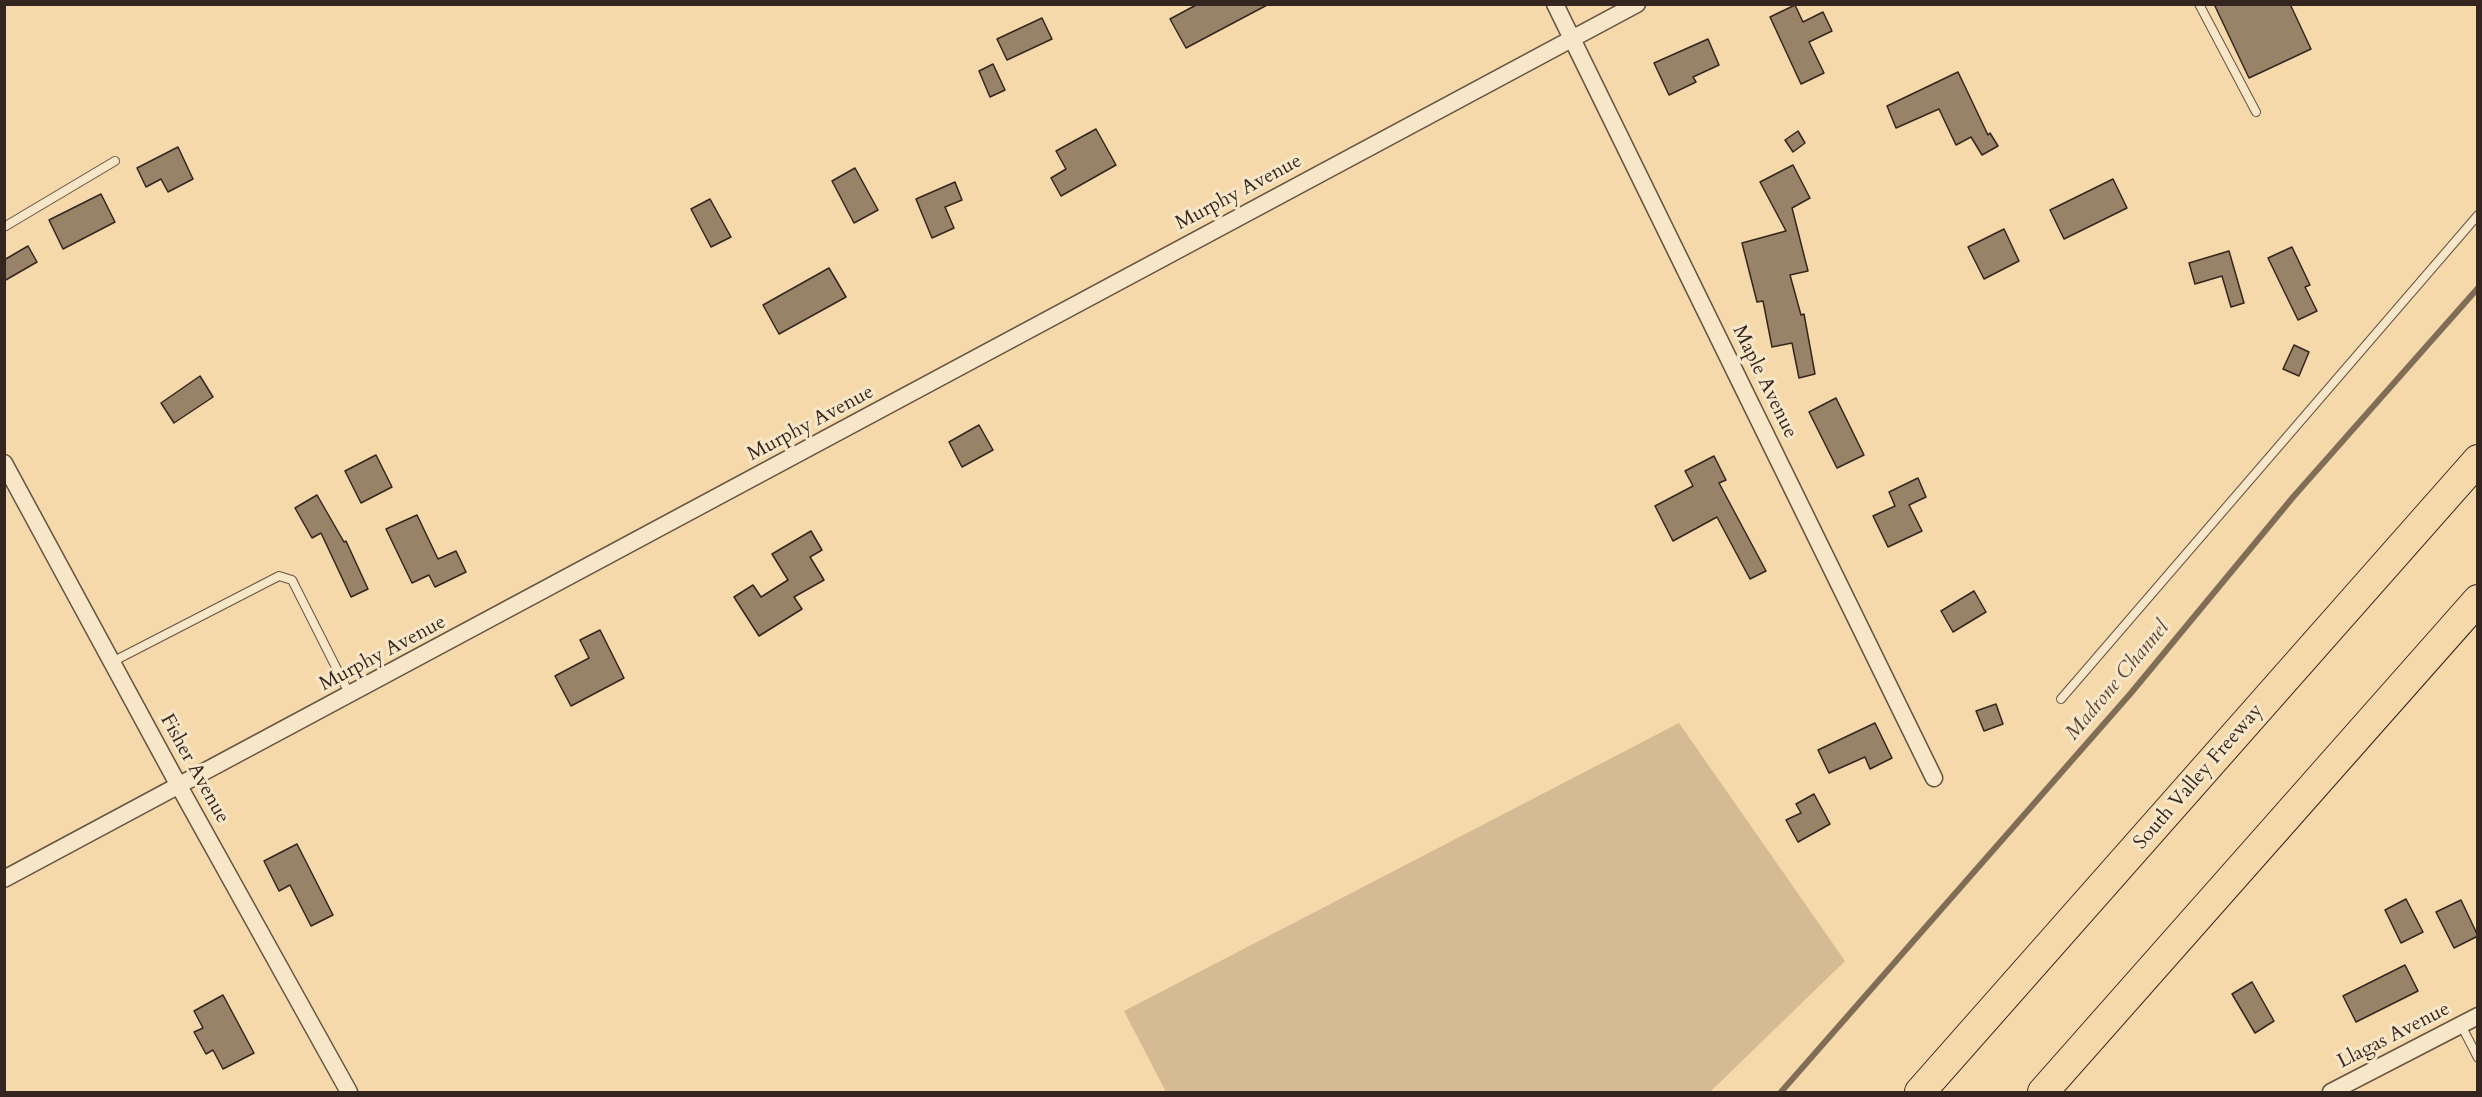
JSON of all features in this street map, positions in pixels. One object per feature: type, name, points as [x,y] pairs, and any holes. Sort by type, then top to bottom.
[{"type":"highway","name":"South Valley Freeway","points":[[1920,1092],[2478,460]]},
{"type":"highway","points":[[2043,1092],[2478,600]]},
{"type":"street","name":"Maple Avenue","points":[[1555,4],[1934,778]]},
{"type":"street","name":"Murphy Avenue","points":[[4,879],[350,696],[1637,4]]},
{"type":"street","name":"Fisher Avenue","points":[[4,463],[179,786],[349,1092]]},
{"type":"street","name":"Llagas Avenue","points":[[2331,1092],[2478,1016]]},
{"type":"lane","points":[[2199,4],[2256,112]]},
{"type":"lane","points":[[4,226],[115,161]]},
{"type":"lane","points":[[2061,699],[2478,215]]},
{"type":"lane","points":[[112,662],[279,576],[292,580],[350,696]]},
{"type":"lane","points":[[2461,1025],[2478,1058]]},
{"type":"shaded area","points":[[1679,723],[1845,961],[1710,1092],[1166,1092],[1124,1011]]},
{"type":"building","points":[[1198,4],[1269,4],[1186,48],[1170,19]]},
{"type":"building","points":[[2214,4],[2290,4],[2311,49],[2249,78]]},
{"type":"building","points":[[1795,5],[1803,22],[1823,12],[1832,31],[1809,42],[1824,73],[1801,84],[1770,17]]},
{"type":"building","points":[[1042,18],[1052,39],[1007,60],[997,39]]},
{"type":"building","points":[[1708,39],[1719,65],[1693,77],[1696,82],[1669,95],[1654,63]]},
{"type":"building","points":[[993,64],[1005,90],[990,97],[979,71]]},
{"type":"building","points":[[1958,72],[1988,135],[1990,133],[1998,146],[1982,155],[1971,137],[1956,145],[1939,109],[1896,128],[1887,106]]},
{"type":"building","points":[[1096,129],[1116,165],[1061,196],[1051,178],[1066,169],[1056,151]]},
{"type":"building","points":[[1798,131],[1805,143],[1793,152],[1785,140]]},
{"type":"building","points":[[178,147],[193,179],[168,192],[161,179],[146,187],[137,168]]},
{"type":"building","points":[[1793,165],[1810,198],[1792,208],[1808,271],[1790,275],[1801,315],[1804,314],[1815,374],[1799,378],[1792,343],[1772,347],[1763,301],[1757,302],[1742,243],[1786,231],[1760,182]]},
{"type":"building","points":[[855,168],[878,210],[854,223],[832,181]]},
{"type":"building","points":[[2113,179],[2127,208],[2064,239],[2050,210]]},
{"type":"building","points":[[955,182],[962,200],[945,207],[954,228],[932,238],[916,199]]},
{"type":"building","points":[[101,194],[115,222],[63,249],[49,220]]},
{"type":"building","points":[[710,199],[731,237],[711,247],[691,209]]},
{"type":"building","points":[[2004,229],[2019,261],[1984,279],[1968,247]]},
{"type":"building","points":[[28,246],[37,262],[4,281],[4,260]]},
{"type":"building","points":[[2292,247],[2310,285],[2305,287],[2317,311],[2298,320],[2268,258]]},
{"type":"building","points":[[2229,251],[2244,303],[2231,307],[2222,276],[2195,284],[2189,263]]},
{"type":"building","points":[[829,268],[846,297],[779,334],[763,305]]},
{"type":"building","points":[[2294,345],[2309,352],[2299,376],[2283,369]]},
{"type":"building","points":[[200,376],[213,397],[174,423],[161,403]]},
{"type":"building","points":[[1836,398],[1864,455],[1837,468],[1809,412]]},
{"type":"building","points":[[979,425],[993,450],[962,467],[949,442]]},
{"type":"building","points":[[376,455],[392,487],[361,503],[345,471]]},
{"type":"building","points":[[1714,456],[1726,480],[1719,483],[1766,571],[1750,579],[1717,517],[1673,541],[1655,506],[1693,486],[1685,471]]},
{"type":"building","points":[[1918,478],[1926,497],[1909,505],[1922,531],[1888,547],[1873,516],[1895,506],[1889,492]]},
{"type":"building","points":[[317,495],[344,542],[346,541],[368,589],[351,597],[321,533],[312,538],[295,508]]},
{"type":"building","points":[[417,515],[438,559],[456,551],[466,572],[435,587],[429,575],[412,583],[386,529]]},
{"type":"building","points":[[811,531],[822,550],[810,557],[824,580],[794,597],[802,609],[759,636],[734,597],[753,585],[761,597],[788,580],[772,554]]},
{"type":"building","points":[[1974,591],[1986,612],[1953,632],[1941,611]]},
{"type":"building","points":[[600,630],[624,678],[571,706],[555,676],[589,658],[580,640]]},
{"type":"building","points":[[1996,704],[2003,724],[1984,731],[1976,711]]},
{"type":"building","points":[[1875,723],[1892,758],[1870,769],[1865,757],[1829,773],[1818,750]]},
{"type":"building","points":[[1814,794],[1830,824],[1798,842],[1786,820],[1801,813],[1796,804]]},
{"type":"building","points":[[297,844],[333,915],[311,926],[290,885],[279,891],[264,861]]},
{"type":"building","points":[[2406,899],[2423,932],[2401,943],[2385,910]]},
{"type":"building","points":[[2461,900],[2478,936],[2454,948],[2436,912]]},
{"type":"building","points":[[2405,965],[2418,991],[2356,1022],[2343,996]]},
{"type":"building","points":[[2252,982],[2274,1021],[2255,1033],[2232,994]]},
{"type":"building","points":[[223,995],[254,1053],[223,1069],[213,1050],[206,1054],[194,1032],[203,1028],[194,1011]]},
{"type":"waterway","name":"Madrone Channel","points":[[1781,1092],[2131,693],[2294,496],[2478,288]]}]
